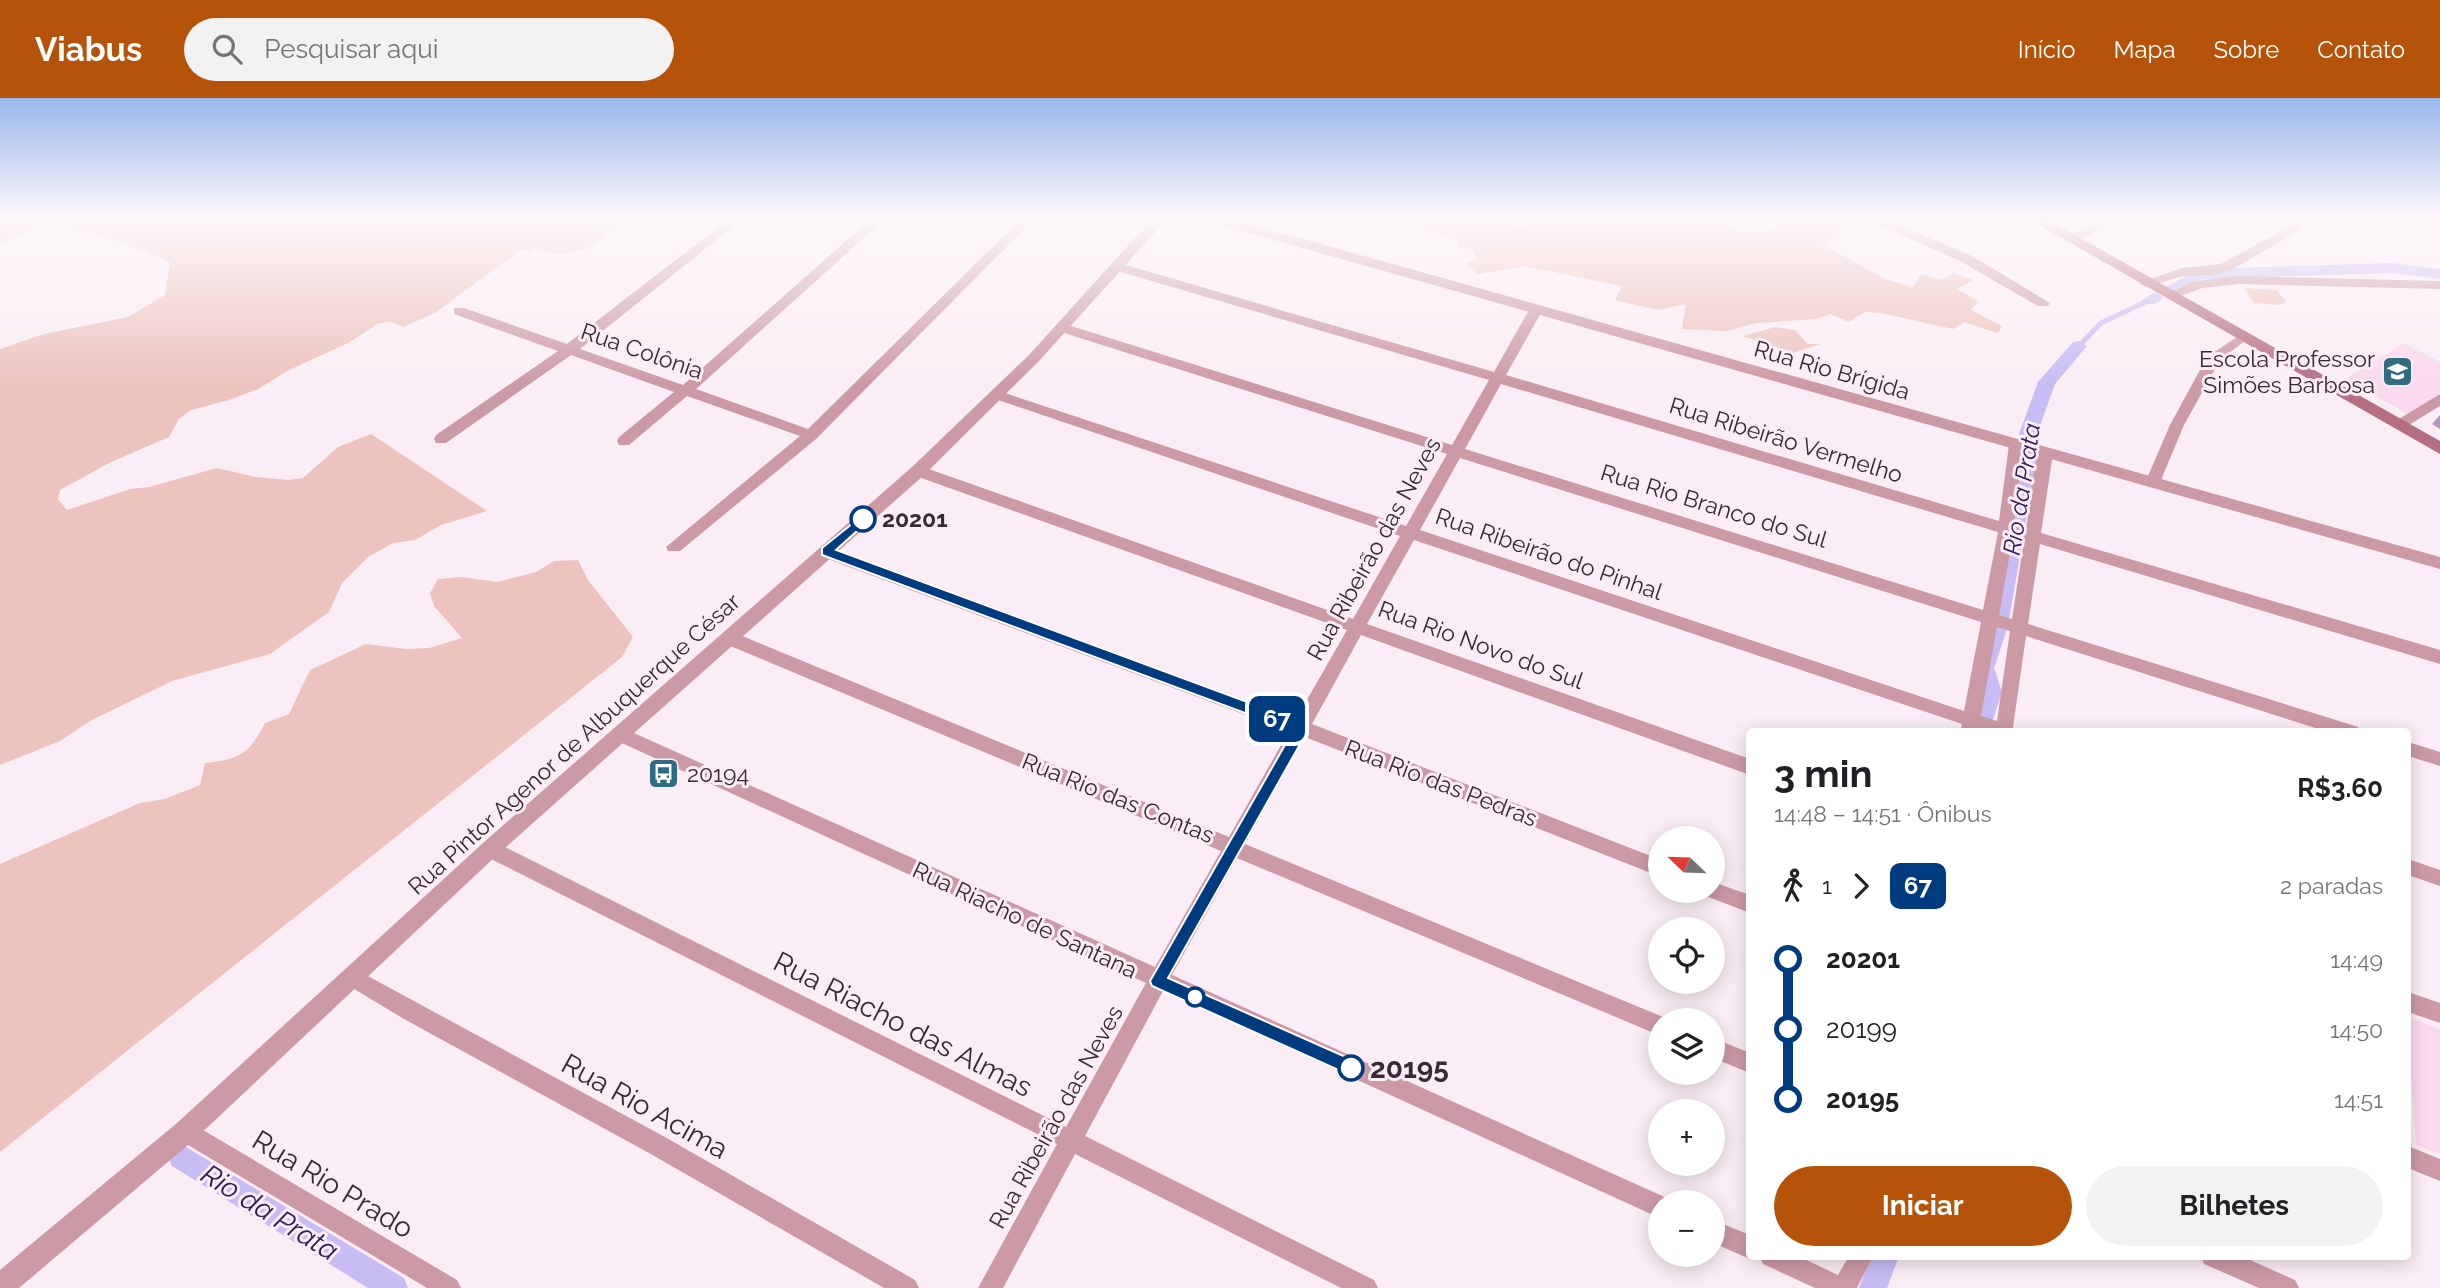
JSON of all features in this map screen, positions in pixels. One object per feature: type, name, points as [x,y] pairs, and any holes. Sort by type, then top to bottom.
[{"type":"main road","points":[[2130,274],[2440,448]]},
{"type":"street","points":[[441,439],[569,350],[667,274]]},
{"type":"street","points":[[624,441],[817,274]]},
{"type":"street","points":[[674,547],[811,435],[973,274]]},
{"type":"street","name":"Rua Pintor Agenor de Albuquerque César","points":[[0,1287],[186,1130],[490,849],[918,471],[997,395],[1113,274]]},
{"type":"street","name":"Rua Ribeirão Vermelho","points":[[1142,274],[1497,376],[2009,531],[2440,657]]},
{"type":"street","name":"Rua Rio Brígida","points":[[1405,274],[2440,562]]},
{"type":"street","points":[[1990,274],[2043,303]]},
{"type":"street","points":[[2146,283],[2177,274]]},
{"type":"street","points":[[2171,296],[2199,284],[2239,280],[2440,285]]},
{"type":"street","name":"Rua Colônia","points":[[459,311],[687,389],[811,435]]},
{"type":"street","name":"Rua Ribeirão das Neves","points":[[990,1288],[1158,981],[1535,311]]},
{"type":"street","name":"Rua Rio Branco do Sul","points":[[1063,328],[2339,728]]},
{"type":"street","points":[[2153,483],[2177,425],[2214,357],[2243,337]]},
{"type":"street","name":"Rua Ribeirão do Pinhal","points":[[997,395],[1971,725],[1991,728]]},
{"type":"street","points":[[2399,425],[2440,399]]},
{"type":"street","points":[[1971,725],[2009,531],[2018,446]]},
{"type":"street","points":[[2004,728],[2016,626],[2044,453]]},
{"type":"street","name":"Rua Rio Novo do Sul","points":[[918,471],[1746,765]]},
{"type":"street","name":"Rua Rio das Pedras","points":[[826,552],[1302,728],[1648,864]]},
{"type":"street","name":"Rua Rio das Contas","points":[[729,638],[1648,1021]]},
{"type":"street","name":"Rua Riacho de Santana","points":[[619,734],[1648,1201]]},
{"type":"street","points":[[2411,750],[2440,759]]},
{"type":"street","name":"Rua Riacho das Almas","points":[[490,849],[1366,1288]]},
{"type":"street","points":[[2411,868],[2440,878]]},
{"type":"street","points":[[1726,895],[1746,902]]},
{"type":"street","name":"Rua Rio Acima","points":[[353,977],[411,1012],[657,1145],[907,1288]]},
{"type":"street","points":[[2411,1003],[2440,1013]]},
{"type":"street","points":[[1725,1053],[1746,1061]]},
{"type":"street","name":"Rua Rio Prado","points":[[186,1130],[450,1288]]},
{"type":"street","points":[[2411,1158],[2440,1170]]},
{"type":"street","points":[[1725,1236],[1746,1245]]},
{"type":"street","points":[[1780,1260],[1842,1288],[1860,1260]]},
{"type":"street","points":[[2221,1260],[2287,1288]]},
{"type":"shaded area","points":[[168,274],[489,274],[435,313],[403,327],[392,322],[379,323],[348,343],[289,370],[258,389],[191,410],[179,419],[169,437],[109,463],[60,490],[58,499],[67,510],[130,489],[149,487],[217,468],[255,477],[289,480],[303,478],[338,447],[371,434],[487,511],[441,525],[415,540],[393,543],[368,557],[342,583],[329,612],[270,654],[172,681],[90,721],[60,741],[0,765],[0,349],[44,334],[128,317],[165,295]]},
{"type":"shaded area","points":[[1561,274],[1875,274],[1913,287],[1921,274],[1942,280],[1955,274],[1974,280],[1957,289],[1978,301],[1971,310],[2002,326],[1998,333],[1964,322],[1953,329],[1865,312],[1849,322],[1830,314],[1816,319],[1756,323],[1727,331],[1682,329],[1686,304],[1658,310],[1615,300],[1622,286]]},
{"type":"shaded area","points":[[2244,288],[2277,290],[2286,302],[2279,305],[2254,303]]},
{"type":"shaded area","points":[[1775,327],[1795,330],[1808,344],[1821,344],[1793,353],[1743,336]]},
{"type":"shaded area","name":"Escola Professor Simões Barbosa","points":[[2404,343],[2440,362],[2440,393],[2408,414],[2345,379]]},
{"type":"shaded area","points":[[578,560],[588,580],[633,637],[622,657],[0,1152],[0,864],[140,803],[165,799],[200,785],[205,763],[242,753],[254,742],[265,723],[289,714],[310,670],[366,644],[406,649],[429,648],[462,638],[434,606],[430,593],[438,579],[461,577],[498,582],[536,572],[554,561]]},
{"type":"shaded area","points":[[2411,1018],[2440,1029],[2440,1154],[2416,1145],[2411,1077]]},
{"type":"waterway","name":"Rio da Prata","points":[[2172,288],[2198,274],[2213,274]]},
{"type":"waterway","name":"Rio da Prata","points":[[2150,300],[2155,297]]},
{"type":"waterway","name":"Rio da Prata","points":[[2079,346],[2101,323],[2150,300]]},
{"type":"waterway","name":"Rio da Prata","points":[[1979,728],[1992,692],[1984,668],[1998,626],[2021,497],[2032,459],[2028,434],[2047,382],[2079,346]]},
{"type":"waterway","name":"Rio da Prata","points":[[181,1157],[394,1288]]},
{"type":"waterway","name":"Rio da Prata","points":[[1873,1288],[1884,1260]]},
{"type":"bus line","name":"67","points":[[863,519],[826,552],[1302,728],[1158,981],[1351,1068]]},
{"type":"place","name":"Escola Professor Simões Barbosa","points":[[2398,372]]},
{"type":"place","name":"20201","points":[[863,519]]},
{"type":"place","name":"20194","points":[[664,774]]},
{"type":"place","name":"20195","points":[[1351,1068]]}]
